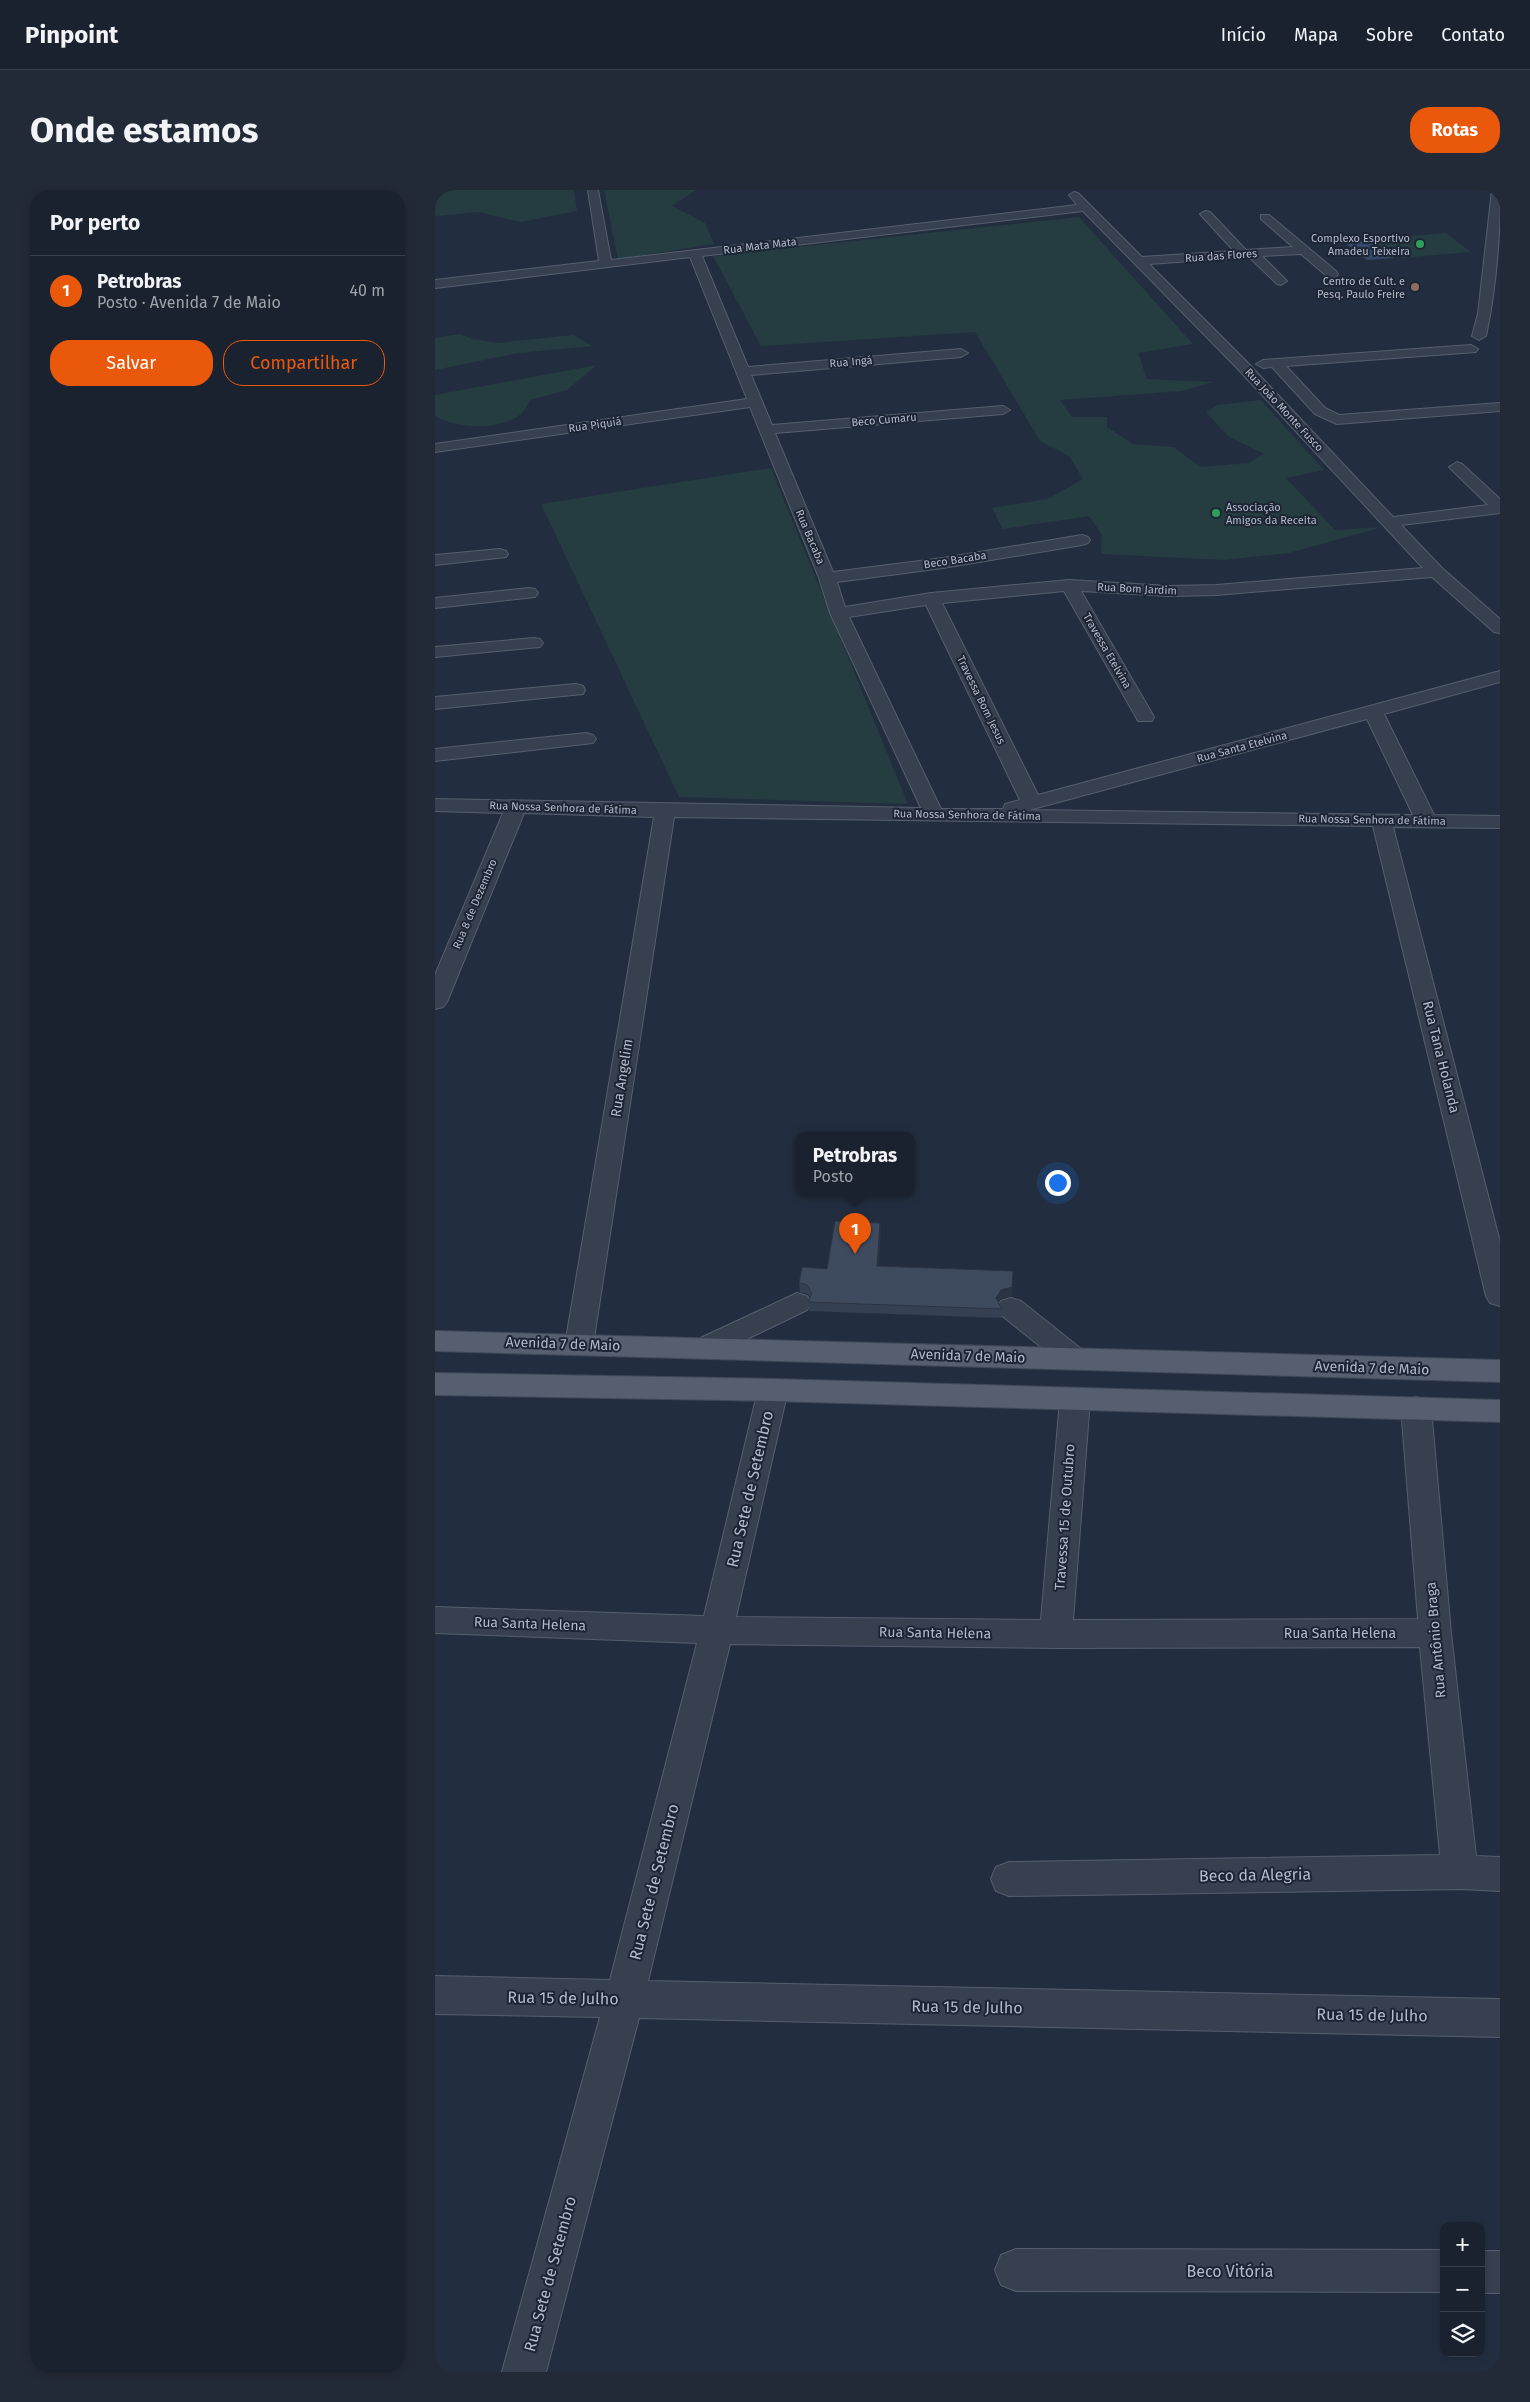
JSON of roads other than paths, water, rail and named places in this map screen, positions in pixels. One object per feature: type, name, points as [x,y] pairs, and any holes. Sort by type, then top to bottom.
[{"type":"main road","name":"Avenida 7 de Maio","points":[[435,1341],[1500,1371]]},
{"type":"main road","points":[[435,1384],[773,1390],[1500,1411]]},
{"type":"street","points":[[593,190],[606,264]]},
{"type":"street","name":"Rua João Monte Fusco","points":[[1069,190],[1242,365],[1436,572],[1500,628]]},
{"type":"street","points":[[1479,336],[1484,314],[1497,190]]},
{"type":"street","name":"Rua Mata Mata","points":[[435,284],[1086,207]]},
{"type":"street","points":[[1206,214],[1248,254],[1281,281]]},
{"type":"street","points":[[1265,217],[1302,250],[1333,274]]},
{"type":"street","name":"Rua das Flores","points":[[1140,261],[1302,250]]},
{"type":"street","name":"Rua Bacaba","points":[[695,254],[765,430],[827,578],[839,613],[934,815]]},
{"type":"street","points":[[1484,314],[1500,316]]},
{"type":"street","points":[[1242,365],[1471,349]]},
{"type":"street","name":"Rua Ingá","points":[[742,372],[961,353]]},
{"type":"street","points":[[1275,363],[1320,411],[1337,420],[1500,408]]},
{"type":"street","name":"Rua Piquiá","points":[[435,448],[755,402]]},
{"type":"street","name":"Beco Cumaru","points":[[765,430],[1003,410]]},
{"type":"street","points":[[1457,467],[1500,508]]},
{"type":"street","points":[[1390,522],[1500,508]]},
{"type":"street","name":"Beco Bacaba","points":[[827,578],[943,563],[1082,540]]},
{"type":"street","points":[[435,560],[499,554]]},
{"type":"street","name":"Rua Bom Jardim","points":[[839,613],[931,598],[1069,586],[1185,591],[1436,572]]},
{"type":"street","name":"Travessa Etelvina","points":[[1069,586],[1145,717]]},
{"type":"street","points":[[435,603],[529,593]]},
{"type":"street","name":"Travessa Bom Jesus","points":[[931,598],[1031,802]]},
{"type":"street","points":[[435,652],[534,643]]},
{"type":"street","name":"Rua Santa Etelvina","points":[[985,816],[1031,802],[1175,766],[1500,676]]},
{"type":"street","points":[[435,703],[577,690]]},
{"type":"street","points":[[1373,711],[1426,820]]},
{"type":"street","points":[[435,755],[586,739]]},
{"type":"street","name":"Rua Nossa Senhora de Fátima","points":[[435,805],[665,811],[1500,822]]},
{"type":"street","name":"Rua 8 de Dezembro","points":[[435,1002],[516,807]]},
{"type":"street","name":"Rua Angelim","points":[[579,1345],[665,811]]},
{"type":"street","name":"Rua Tana Holanda","points":[[1381,819],[1500,1296]]},
{"type":"street","points":[[704,1348],[797,1303]]},
{"type":"street","points":[[1011,1308],[1075,1359]]},
{"type":"street","name":"Rua Sete de Setembro","points":[[524,2372],[624,2000],[717,1630],[773,1390]]},
{"type":"street","name":"Travessa 15 de Outubro","points":[[1057,1634],[1075,1400]]},
{"type":"street","name":"Rua Antônio Braga","points":[[1416,1408],[1435,1632],[1460,1872]]},
{"type":"street","name":"Rua Santa Helena","points":[[435,1620],[717,1630],[1057,1634],[1435,1632]]},
{"type":"street","name":"Beco da Alegria","points":[[1009,1879],[1460,1872],[1500,1874]]},
{"type":"street","name":"Rua 15 de Julho","points":[[435,1995],[1500,2018]]},
{"type":"street","name":"Beco Vitória","points":[[1016,2270],[1440,2272]]},
{"type":"street","points":[[1485,2272],[1500,2272]]},
{"type":"water","points":[[1369,241],[1394,258],[1367,260],[1345,243]]},
{"type":"place","name":"Complexo Esportivo Amadeu Teixeira","points":[[1420,244]]},
{"type":"place","name":"Centro de Cult. e Pesq. Paulo Freire","points":[[1415,287]]},
{"type":"place","name":"Associação Amigos da Receita","points":[[1216,513]]},
{"type":"place","name":"Petrobras","points":[[855,1254]]}]
